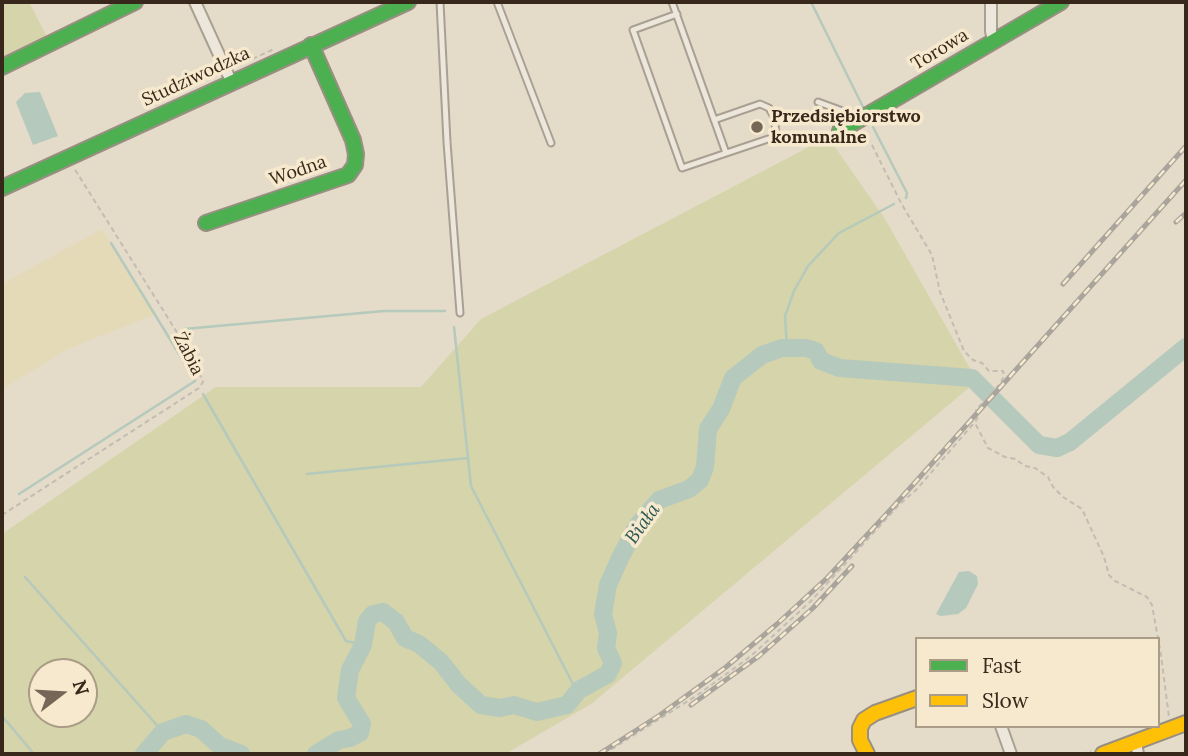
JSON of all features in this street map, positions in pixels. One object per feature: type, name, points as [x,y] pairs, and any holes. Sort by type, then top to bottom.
[{"type":"street","points":[[2,67],[135,2]]},
{"type":"street","points":[[195,2],[231,81]]},
{"type":"street","name":"Studziwodzka","points":[[2,188],[408,2]]},
{"type":"street","points":[[991,2],[993,41]]},
{"type":"street","name":"Torowa","points":[[840,131],[1061,2]]},
{"type":"street","name":"Wodna","points":[[206,223],[348,174],[355,165],[353,140],[311,45]]},
{"type":"street","points":[[867,754],[860,740],[860,728],[864,720],[875,713],[915,699]]},
{"type":"street","points":[[1103,754],[1137,748],[1186,723]]},
{"type":"street","points":[[1002,728],[1011,754]]},
{"type":"lane","points":[[440,2],[460,313]]},
{"type":"lane","points":[[496,2],[551,143]]},
{"type":"lane","points":[[672,2],[726,153]]},
{"type":"lane","points":[[677,14],[633,30],[682,168],[771,138],[776,132],[774,117],[769,108],[760,104],[714,120]]},
{"type":"lane","points":[[818,102],[859,120]]},
{"type":"path","points":[[604,754],[696,696],[751,656],[827,584],[917,489],[975,422],[979,414],[976,410],[1004,376],[1003,371],[989,371],[964,351],[940,292],[932,255],[901,203],[859,120]]},
{"type":"path","name":"Żabia","points":[[2,515],[198,388],[203,382],[193,358],[68,158]]},
{"type":"path","points":[[975,422],[988,448],[1035,468],[1048,477],[1063,497],[1082,509],[1104,557],[1109,575],[1147,597],[1152,605],[1158,637]]},
{"type":"path","points":[[1160,649],[1170,729]]},
{"type":"shaded area","points":[[40,92],[58,136],[33,145],[16,102],[25,93]]},
{"type":"shaded area","points":[[102,229],[156,314],[68,349],[2,389],[2,284]]},
{"type":"shaded area","points":[[969,571],[977,576],[978,584],[966,608],[958,614],[936,614],[959,572]]},
{"type":"green space","points":[[2,2],[29,2],[50,43],[2,67]]},
{"type":"green space","points":[[828,137],[885,219],[977,381],[591,704],[505,754],[2,754],[2,534],[216,387],[421,387],[481,319]]},
{"type":"waterway","points":[[811,2],[863,107]]},
{"type":"waterway","points":[[873,127],[907,193],[906,198]]},
{"type":"waterway","points":[[787,348],[785,316],[794,291],[808,266],[839,233],[894,204]]},
{"type":"waterway","points":[[111,243],[195,380]]},
{"type":"waterway","points":[[184,329],[384,311],[445,311]]},
{"type":"waterway","points":[[454,327],[471,486],[577,692]]},
{"type":"waterway","name":"Biała","points":[[316,754],[339,740],[360,733],[362,724],[346,698],[350,670],[363,645],[367,621],[373,614],[383,612],[396,622],[405,638],[419,644],[441,662],[459,685],[481,705],[500,708],[514,705],[537,712],[567,705],[579,690],[608,674],[613,663],[606,648],[608,633],[603,614],[608,585],[621,556],[637,526],[659,500],[689,489],[700,480],[705,467],[708,429],[721,409],[733,378],[762,355],[782,348],[806,348],[816,351],[821,361],[840,368],[972,378],[1039,445],[1057,448],[1070,442],[1186,347]]},
{"type":"waterway","points":[[19,494],[195,381]]},
{"type":"waterway","points":[[203,394],[346,641],[363,645]]},
{"type":"waterway","points":[[307,474],[468,458]]},
{"type":"waterway","points":[[25,577],[163,732]]},
{"type":"waterway","points":[[2,716],[34,754]]},
{"type":"waterway","name":"Biała","points":[[144,754],[163,732],[186,724],[201,729],[220,746],[241,754]]},
{"type":"railway","points":[[1063,284],[1186,146]]},
{"type":"railway","points":[[599,754],[660,715],[726,667],[827,578],[1186,180]]},
{"type":"railway","points":[[1176,222],[1186,213]]},
{"type":"railway","points":[[691,705],[759,656],[813,608],[852,566]]},
{"type":"traffic: fast","points":[[2,67],[135,2]]},
{"type":"traffic: fast","points":[[2,188],[408,2]]},
{"type":"traffic: fast","points":[[840,131],[1061,2]]},
{"type":"traffic: fast","points":[[206,223],[348,175],[355,165],[353,140],[311,45]]},
{"type":"traffic: slow","points":[[867,754],[860,740],[860,728],[864,720],[875,713],[915,699]]},
{"type":"traffic: slow","points":[[1103,754],[1186,723]]},
{"type":"place","name":"Przedsiębiorstwo komunalne","points":[[757,127]]}]
